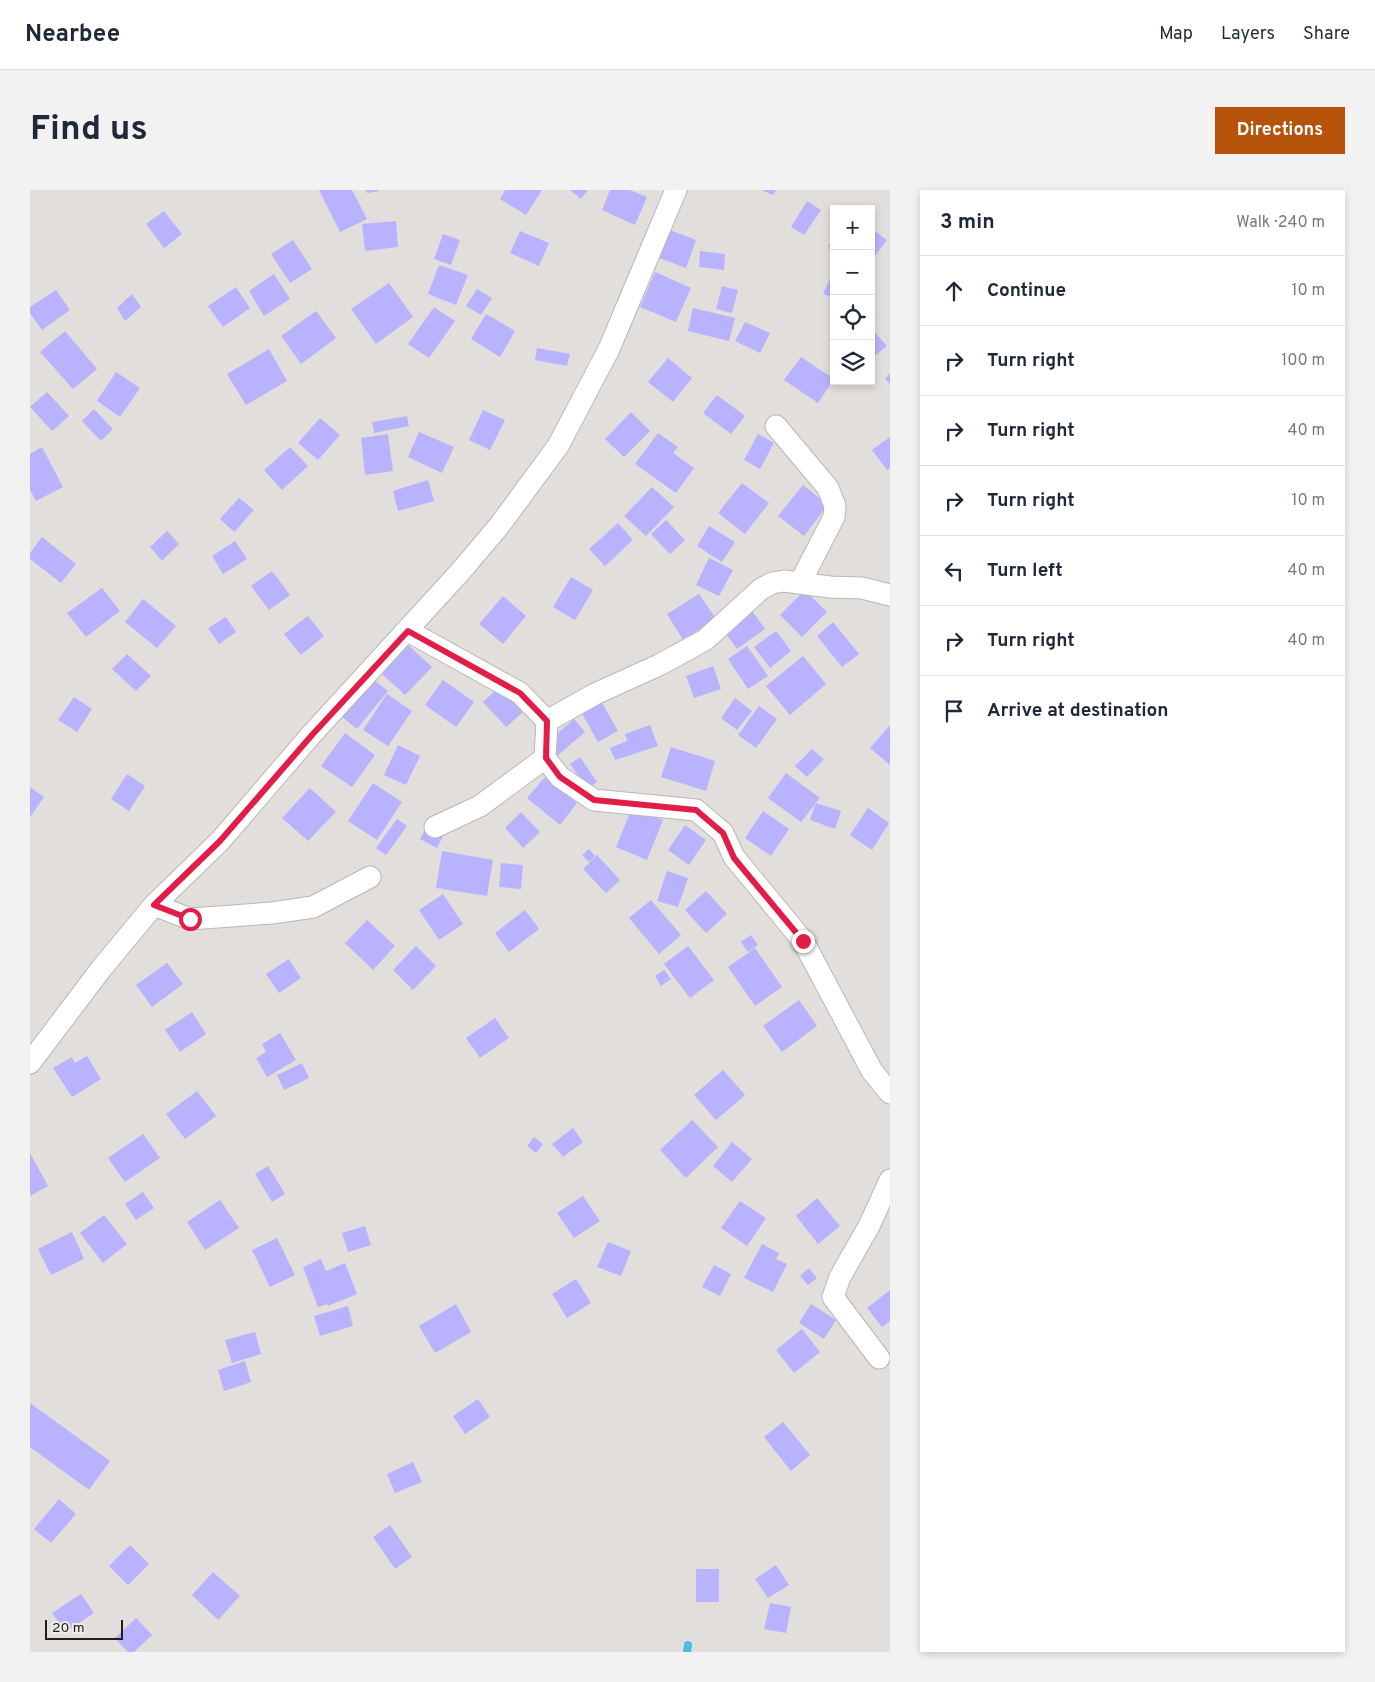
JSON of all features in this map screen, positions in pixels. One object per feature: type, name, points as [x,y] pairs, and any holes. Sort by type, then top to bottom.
[{"type":"street","points":[[30,1064],[101,969],[154,905],[220,841],[499,526],[558,446],[609,349],[676,190]]},
{"type":"street","points":[[776,426],[828,488],[834,506],[834,517],[800,583]]},
{"type":"street","points":[[547,721],[595,694],[659,665],[705,640],[761,589],[772,583],[784,581],[830,587],[862,588],[890,595]]},
{"type":"street","points":[[408,631],[520,693],[547,721],[546,758],[560,777],[594,800],[696,810],[723,833],[734,858],[803,941],[872,1071],[890,1093]]},
{"type":"street","points":[[435,827],[480,806],[546,758]]},
{"type":"street","points":[[154,905],[190,919],[272,913],[313,907],[370,877]]},
{"type":"street","points":[[879,1358],[833,1297],[840,1278],[869,1226],[890,1180]]},
{"type":"building","points":[[319,190],[352,190],[367,219],[340,232]]},
{"type":"building","points":[[366,190],[379,190],[379,191],[367,193]]},
{"type":"building","points":[[505,190],[542,190],[526,215],[500,199]]},
{"type":"building","points":[[570,190],[588,190],[581,199]]},
{"type":"building","points":[[610,190],[630,190],[647,197],[635,225],[602,210]]},
{"type":"building","points":[[762,190],[776,190],[773,195]]},
{"type":"building","points":[[807,201],[821,210],[804,235],[791,227]]},
{"type":"building","points":[[164,211],[182,234],[164,248],[146,224]]},
{"type":"building","points":[[396,221],[398,247],[365,251],[362,224]]},
{"type":"building","points":[[665,228],[696,240],[686,268],[654,256]]},
{"type":"building","points":[[520,231],[549,243],[539,266],[510,253]]},
{"type":"building","points":[[875,231],[887,240],[875,256]]},
{"type":"building","points":[[443,234],[460,240],[451,265],[434,259]]},
{"type":"building","points":[[293,240],[312,269],[290,283],[271,254]]},
{"type":"building","points":[[700,251],[725,254],[724,270],[699,267]]},
{"type":"building","points":[[439,265],[468,275],[456,305],[428,294]]},
{"type":"building","points":[[655,272],[691,288],[676,322],[640,307]]},
{"type":"building","points":[[274,274],[290,299],[264,316],[249,291]]},
{"type":"building","points":[[830,279],[830,297],[823,294]]},
{"type":"building","points":[[389,283],[413,317],[376,344],[351,309]]},
{"type":"building","points":[[722,286],[738,290],[732,313],[716,309]]},
{"type":"building","points":[[236,287],[250,308],[223,327],[208,306]]},
{"type":"building","points":[[477,289],[492,298],[481,315],[466,306]]},
{"type":"building","points":[[56,290],[70,310],[42,330],[30,313],[30,307]]},
{"type":"building","points":[[132,294],[141,307],[125,321],[117,308]]},
{"type":"building","points":[[434,307],[455,321],[429,358],[408,344]]},
{"type":"building","points":[[693,308],[735,318],[729,341],[688,331]]},
{"type":"building","points":[[316,311],[336,338],[301,364],[281,336]]},
{"type":"building","points":[[486,314],[515,331],[500,357],[471,339]]},
{"type":"building","points":[[745,322],[770,333],[760,353],[735,341]]},
{"type":"building","points":[[65,331],[97,369],[73,389],[40,352]]},
{"type":"building","points":[[875,332],[887,346],[875,356]]},
{"type":"building","points":[[537,348],[570,354],[567,366],[535,360]]},
{"type":"building","points":[[269,349],[287,381],[246,405],[227,374]]},
{"type":"building","points":[[801,357],[830,376],[830,385],[818,403],[784,380]]},
{"type":"building","points":[[668,358],[692,378],[673,402],[648,382]]},
{"type":"building","points":[[116,372],[140,388],[120,417],[97,401]]},
{"type":"building","points":[[890,373],[890,384],[885,379]]},
{"type":"building","points":[[47,392],[69,416],[52,431],[30,407]]},
{"type":"building","points":[[717,395],[745,416],[731,434],[703,413]]},
{"type":"building","points":[[94,409],[113,429],[101,441],[82,421]]},
{"type":"building","points":[[483,410],[505,420],[490,450],[469,440]]},
{"type":"building","points":[[631,412],[650,431],[624,457],[605,439]]},
{"type":"building","points":[[407,416],[409,426],[374,433],[372,422]]},
{"type":"building","points":[[320,418],[340,435],[318,460],[298,443]]},
{"type":"building","points":[[419,432],[454,447],[442,473],[408,457]]},
{"type":"building","points":[[658,433],[678,447],[673,453],[694,468],[676,493],[635,464]]},
{"type":"building","points":[[388,434],[393,471],[365,475],[361,438]]},
{"type":"building","points":[[758,434],[774,443],[760,469],[744,460]]},
{"type":"building","points":[[890,437],[890,468],[887,470],[872,450]]},
{"type":"building","points":[[42,447],[63,487],[36,501],[30,490],[30,454]]},
{"type":"building","points":[[290,447],[308,466],[282,490],[264,470]]},
{"type":"building","points":[[428,480],[434,501],[398,511],[393,491]]},
{"type":"building","points":[[742,483],[769,503],[745,534],[718,513]]},
{"type":"building","points":[[803,485],[828,505],[804,536],[778,516]]},
{"type":"building","points":[[652,487],[674,507],[646,536],[624,516]]},
{"type":"building","points":[[239,498],[254,510],[234,532],[220,519]]},
{"type":"building","points":[[666,520],[685,540],[670,554],[651,534]]},
{"type":"building","points":[[618,523],[633,540],[605,566],[589,549]]},
{"type":"building","points":[[709,526],[735,542],[722,562],[697,546]]},
{"type":"building","points":[[167,531],[179,544],[162,561],[150,547]]},
{"type":"building","points":[[42,537],[76,564],[61,583],[30,559],[30,553]]},
{"type":"building","points":[[235,541],[247,559],[223,574],[212,556]]},
{"type":"building","points":[[709,558],[733,570],[719,596],[696,585]]},
{"type":"building","points":[[272,571],[290,595],[269,610],[251,586]]},
{"type":"building","points":[[571,577],[593,590],[575,620],[553,607]]},
{"type":"building","points":[[102,588],[120,611],[86,637],[67,613]]},
{"type":"building","points":[[805,590],[827,612],[802,637],[780,615]]},
{"type":"building","points":[[699,594],[716,619],[683,640],[667,614]]},
{"type":"building","points":[[503,596],[526,616],[503,644],[479,624]]},
{"type":"building","points":[[143,599],[176,626],[157,648],[125,622]]},
{"type":"building","points":[[750,608],[765,629],[737,649],[722,628]]},
{"type":"building","points":[[308,616],[324,636],[301,655],[284,634]]},
{"type":"building","points":[[226,617],[236,632],[219,644],[208,628]]},
{"type":"building","points":[[833,622],[859,654],[842,667],[817,636]]},
{"type":"building","points":[[776,631],[791,651],[770,668],[754,647]]},
{"type":"building","points":[[407,644],[432,667],[405,695],[380,672]]},
{"type":"building","points":[[747,646],[768,676],[748,689],[728,659]]},
{"type":"building","points":[[127,654],[151,676],[136,691],[112,669]]},
{"type":"building","points":[[803,656],[826,684],[790,715],[766,686]]},
{"type":"building","points":[[713,666],[721,689],[694,698],[686,676]]},
{"type":"building","points":[[371,678],[388,691],[357,729],[341,716]]},
{"type":"building","points":[[443,680],[474,702],[456,727],[425,705]]},
{"type":"building","points":[[500,686],[523,712],[506,727],[483,702]]},
{"type":"building","points":[[387,694],[412,711],[388,746],[363,730]]},
{"type":"building","points":[[74,697],[92,709],[77,732],[58,720]]},
{"type":"building","points":[[735,698],[752,711],[737,730],[721,718]]},
{"type":"building","points":[[601,701],[618,731],[598,742],[581,712]]},
{"type":"building","points":[[759,706],[777,719],[756,748],[738,735]]},
{"type":"building","points":[[574,719],[585,732],[557,756],[546,743]]},
{"type":"building","points":[[650,725],[658,746],[615,760],[610,748],[627,741],[625,734]]},
{"type":"building","points":[[890,725],[890,765],[870,748]]},
{"type":"building","points":[[345,733],[375,755],[352,787],[321,766]]},
{"type":"building","points":[[398,745],[420,756],[406,785],[384,775]]},
{"type":"building","points":[[671,747],[715,761],[706,791],[661,777]]},
{"type":"building","points":[[812,749],[824,759],[807,777],[795,766]]},
{"type":"building","points":[[580,757],[597,782],[587,789],[570,764]]},
{"type":"building","points":[[786,773],[820,798],[801,822],[768,798]]},
{"type":"building","points":[[127,774],[145,786],[129,811],[111,799]]},
{"type":"building","points":[[545,777],[577,803],[560,825],[527,798]]},
{"type":"building","points":[[373,783],[402,802],[377,840],[348,821]]},
{"type":"building","points":[[30,787],[44,797],[30,817]]},
{"type":"building","points":[[310,788],[336,812],[308,841],[282,818]]},
{"type":"building","points":[[816,803],[841,811],[835,829],[810,820]]},
{"type":"building","points":[[632,808],[663,820],[647,860],[616,847]]},
{"type":"building","points":[[868,808],[889,823],[872,850],[850,835]]},
{"type":"building","points":[[763,811],[789,829],[771,856],[745,838]]},
{"type":"building","points":[[521,812],[540,832],[523,848],[505,828]]},
{"type":"building","points":[[397,819],[407,826],[386,855],[376,848]]},
{"type":"building","points":[[685,825],[706,840],[689,865],[668,850]]},
{"type":"building","points":[[426,828],[443,836],[437,848],[420,839]]},
{"type":"building","points":[[589,849],[595,856],[589,862],[582,855]]},
{"type":"building","points":[[442,851],[493,860],[487,896],[436,888]]},
{"type":"building","points":[[597,855],[620,880],[606,893],[583,869]]},
{"type":"building","points":[[501,863],[523,865],[521,889],[499,887]]},
{"type":"building","points":[[667,871],[688,878],[678,907],[657,901]]},
{"type":"building","points":[[706,891],[727,914],[706,933],[685,910]]},
{"type":"building","points":[[443,894],[463,924],[439,940],[419,910]]},
{"type":"building","points":[[651,900],[681,935],[659,954],[629,918]]},
{"type":"building","points":[[525,910],[539,929],[509,952],[495,933]]},
{"type":"building","points":[[367,920],[395,946],[373,970],[345,943]]},
{"type":"building","points":[[751,935],[758,945],[748,952],[741,942]]},
{"type":"building","points":[[416,946],[436,966],[413,990],[393,970]]},
{"type":"building","points":[[688,946],[714,980],[690,998],[664,964]]},
{"type":"building","points":[[755,948],[782,987],[755,1006],[728,967]]},
{"type":"building","points":[[289,959],[301,978],[279,993],[266,974]]},
{"type":"building","points":[[167,963],[183,984],[152,1007],[136,985]]},
{"type":"building","points":[[664,970],[671,979],[661,986],[655,976]]},
{"type":"building","points":[[799,1000],[817,1026],[782,1052],[763,1026]]},
{"type":"building","points":[[192,1012],[206,1034],[180,1052],[165,1030]]},
{"type":"building","points":[[495,1018],[509,1038],[480,1058],[466,1038]]},
{"type":"building","points":[[280,1033],[296,1060],[267,1077],[256,1058],[266,1052],[262,1044]]},
{"type":"building","points":[[87,1056],[101,1079],[72,1097],[53,1068],[72,1057],[75,1063]]},
{"type":"building","points":[[302,1063],[309,1078],[284,1090],[277,1075]]},
{"type":"building","points":[[723,1070],[745,1095],[716,1120],[694,1095]]},
{"type":"building","points":[[197,1091],[216,1116],[185,1139],[166,1114]]},
{"type":"building","points":[[692,1120],[718,1147],[686,1178],[660,1150]]},
{"type":"building","points":[[573,1128],[583,1142],[563,1157],[552,1144]]},
{"type":"building","points":[[143,1134],[160,1158],[125,1182],[108,1158]]},
{"type":"building","points":[[534,1137],[543,1144],[536,1153],[527,1146]]},
{"type":"building","points":[[732,1142],[752,1159],[732,1182],[713,1166]]},
{"type":"building","points":[[30,1153],[48,1186],[30,1196]]},
{"type":"building","points":[[268,1166],[285,1194],[272,1202],[255,1174]]},
{"type":"building","points":[[143,1192],[154,1208],[136,1220],[125,1204]]},
{"type":"building","points":[[583,1196],[600,1221],[574,1238],[557,1213]]},
{"type":"building","points":[[817,1198],[840,1226],[818,1244],[796,1216]]},
{"type":"building","points":[[220,1200],[239,1228],[205,1250],[187,1222]]},
{"type":"building","points":[[740,1201],[766,1218],[747,1246],[721,1228]]},
{"type":"building","points":[[104,1215],[127,1244],[103,1263],[80,1233]]},
{"type":"building","points":[[365,1226],[371,1245],[348,1252],[342,1233]]},
{"type":"building","points":[[72,1232],[84,1259],[51,1275],[38,1249]]},
{"type":"building","points":[[277,1238],[295,1275],[270,1287],[252,1250]]},
{"type":"building","points":[[608,1242],[631,1251],[621,1276],[597,1267]]},
{"type":"building","points":[[762,1244],[779,1253],[776,1259],[787,1264],[773,1292],[744,1278]]},
{"type":"building","points":[[321,1259],[326,1271],[345,1263],[357,1294],[328,1306],[327,1304],[318,1307],[303,1267]]},
{"type":"building","points":[[714,1265],[731,1274],[720,1296],[702,1287]]},
{"type":"building","points":[[809,1268],[817,1278],[808,1285],[800,1276]]},
{"type":"building","points":[[576,1279],[591,1303],[567,1318],[552,1294]]},
{"type":"building","points":[[890,1290],[890,1321],[882,1327],[867,1308]]},
{"type":"building","points":[[456,1304],[471,1332],[435,1353],[419,1326]]},
{"type":"building","points":[[811,1304],[836,1320],[824,1339],[799,1323]]},
{"type":"building","points":[[348,1306],[353,1326],[320,1336],[314,1316]]},
{"type":"building","points":[[802,1329],[820,1352],[794,1373],[776,1350]]},
{"type":"building","points":[[255,1332],[261,1354],[232,1363],[225,1340]]},
{"type":"building","points":[[245,1361],[251,1382],[224,1391],[218,1370]]},
{"type":"building","points":[[478,1399],[490,1417],[465,1434],[453,1416]]},
{"type":"building","points":[[30,1403],[110,1461],[89,1490],[30,1447]]},
{"type":"building","points":[[783,1422],[810,1455],[791,1471],[764,1437]]},
{"type":"building","points":[[413,1462],[422,1482],[395,1493],[387,1474]]},
{"type":"building","points":[[59,1499],[76,1514],[51,1543],[34,1529]]},
{"type":"building","points":[[390,1525],[412,1557],[395,1569],[373,1537]]},
{"type":"building","points":[[130,1545],[149,1564],[128,1585],[109,1566]]},
{"type":"building","points":[[776,1565],[789,1585],[768,1598],[755,1579]]},
{"type":"building","points":[[696,1569],[719,1569],[719,1602],[696,1602]]},
{"type":"building","points":[[213,1572],[240,1596],[218,1620],[192,1595]]},
{"type":"building","points":[[81,1594],[94,1613],[66,1632],[52,1613]]},
{"type":"building","points":[[770,1603],[791,1607],[786,1633],[764,1629]]},
{"type":"building","points":[[136,1618],[152,1635],[134,1652],[128,1652],[115,1638]]},
{"type":"waterway","points":[[687,1652],[688,1645]]},
{"type":"route","points":[[190,919],[154,905],[220,841],[312,735],[408,631],[520,693],[547,721],[546,758],[560,777],[594,800],[696,810],[723,833],[734,858],[803,941]]}]
